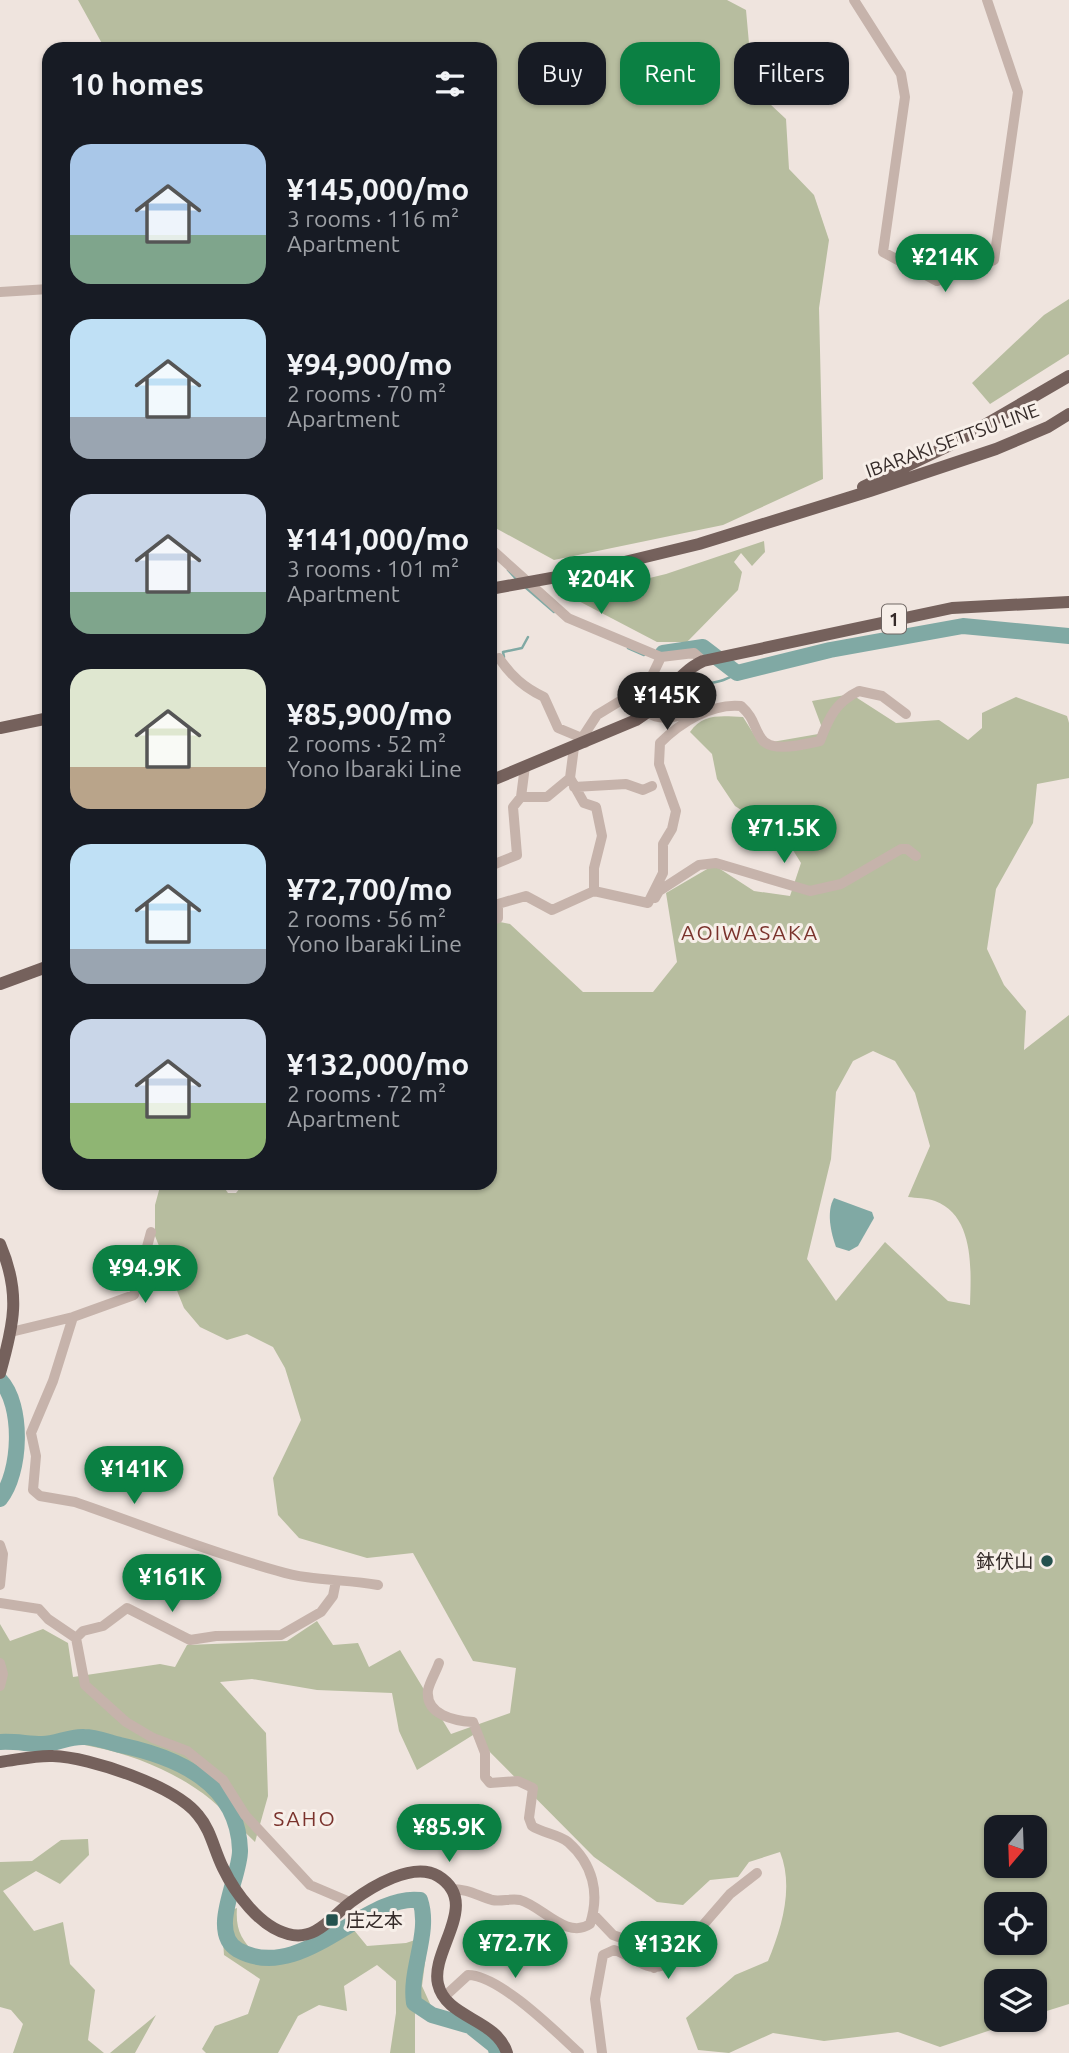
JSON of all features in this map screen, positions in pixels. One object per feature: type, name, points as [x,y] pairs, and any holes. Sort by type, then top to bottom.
[{"type":"main road","name":"IBARAKI SETTSU LINE","points":[[845,497],[952,444],[1040,396],[1069,374]]},
{"type":"main road","name":"IBARAKI SETTSU LINE","points":[[497,588],[579,573],[699,544],[996,449],[1048,428],[1069,414]]},
{"type":"main road","name":"1","points":[[497,778],[582,739],[648,713],[684,672],[711,658],[952,608],[983,604],[1069,602]]},
{"type":"main road","points":[[0,728],[42,719]]},
{"type":"main road","points":[[0,984],[42,969]]},
{"type":"main road","points":[[0,1244],[16,1305],[0,1371]]},
{"type":"main road","points":[[0,1762],[52,1756],[77,1760],[164,1788],[198,1814],[228,1877],[243,1898],[269,1925],[293,1936],[314,1932],[350,1902],[392,1879],[413,1871],[436,1875],[450,1889],[456,1909],[438,1973],[438,1984],[444,1997],[459,2011],[491,2029],[507,2053]]},
{"type":"street","points":[[853,0],[901,75],[905,97],[883,252],[937,281],[994,260],[1018,92],[987,0]]},
{"type":"street","points":[[0,292],[42,289]]},
{"type":"street","points":[[497,554],[564,615],[661,657],[694,653],[711,658]]},
{"type":"street","points":[[594,891],[594,868],[602,836],[596,807],[584,803],[572,783],[582,739],[598,714],[648,684],[661,657]]},
{"type":"street","points":[[499,658],[513,677],[533,693],[544,696],[560,729],[582,739]]},
{"type":"street","points":[[648,903],[663,873],[663,844],[672,829],[676,811],[659,764],[660,743],[685,722],[707,712],[741,706],[754,718],[762,740],[769,746],[799,746],[820,741],[829,716],[841,700],[859,691],[882,696],[906,714]]},
{"type":"street","points":[[648,713],[653,716],[677,717],[704,708],[707,712]]},
{"type":"street","points":[[497,863],[517,855],[513,807],[521,797],[525,766]]},
{"type":"street","points":[[521,797],[547,797],[572,783],[626,784],[643,790],[652,786]]},
{"type":"street","points":[[648,903],[659,891],[699,865],[716,863],[810,891],[841,884],[901,849],[907,849],[916,856]]},
{"type":"street","points":[[497,918],[498,904],[526,896],[552,910],[594,891],[648,903]]},
{"type":"street","points":[[11,1332],[73,1317],[134,1295],[151,1232]]},
{"type":"street","points":[[73,1317],[53,1381],[31,1433],[36,1456],[33,1490],[40,1496],[75,1502],[280,1572],[336,1581],[349,1579],[378,1586]]},
{"type":"street","points":[[0,1545],[3,1554],[0,1585]]},
{"type":"street","points":[[76,1638],[83,1631],[103,1626],[127,1608],[190,1640],[216,1636],[282,1635],[305,1622],[327,1604],[333,1596],[336,1581]]},
{"type":"street","points":[[0,1603],[39,1609],[48,1619],[76,1638],[85,1685],[126,1722],[153,1738],[187,1751],[223,1780],[245,1815],[310,1885],[350,1902]]},
{"type":"street","points":[[305,1622],[325,1620]]},
{"type":"street","points":[[0,1663],[3,1674],[0,1686]]},
{"type":"street","points":[[439,1663],[429,1685],[429,1699],[438,1712],[452,1720],[473,1721],[485,1754],[485,1777],[490,1783],[518,1781],[533,1788],[534,1799],[529,1818],[532,1826],[567,1842],[593,1876],[596,1887],[590,1924],[577,1928],[568,1926],[520,1900],[493,1900],[475,1891],[450,1889]]},
{"type":"street","points":[[602,2053],[596,1999],[603,1955],[614,1950],[643,1966],[654,1968],[671,1962],[730,1894],[757,1873]]},
{"type":"street","points":[[593,1914],[613,1935],[635,1943],[654,1968]]},
{"type":"street","points":[[444,1997],[468,1975],[477,1975],[502,1989],[579,2053]]},
{"type":"green space","points":[[78,0],[727,0],[746,10],[749,42],[734,42],[734,105],[771,105],[786,119],[789,169],[814,195],[829,240],[819,308],[823,479],[723,525],[554,560],[497,529],[497,42],[101,42]]},
{"type":"green space","points":[[1069,299],[1069,354],[990,404],[972,383],[1044,315]]},
{"type":"green space","points":[[764,541],[765,552],[752,566],[741,553],[734,562],[742,572],[738,590],[687,642],[657,642],[571,597],[666,574]]},
{"type":"green space","points":[[851,694],[896,723],[939,720],[968,740],[982,728],[982,713],[1016,697],[1067,716],[1069,723],[1069,778],[1037,784],[1033,823],[996,889],[987,949],[1004,985],[1026,1011],[1024,1050],[1069,1015],[1069,2004],[1047,2011],[1047,1969],[984,1969],[985,2032],[940,2047],[898,2032],[824,2041],[773,2033],[729,2053],[698,2050],[686,2018],[735,1975],[768,1961],[782,1921],[786,1893],[780,1852],[749,1862],[738,1877],[710,1880],[683,1905],[657,1902],[594,1857],[473,1735],[417,1770],[399,1731],[392,1693],[317,1690],[252,1679],[220,1682],[266,1733],[268,1796],[255,1842],[203,1794],[150,1764],[126,1755],[76,1743],[0,1736],[0,1624],[10,1641],[43,1629],[68,1643],[73,1677],[160,1664],[175,1667],[187,1645],[287,1641],[317,1621],[333,1645],[358,1643],[369,1667],[400,1650],[451,1734],[510,1713],[516,1668],[473,1661],[413,1553],[367,1558],[299,1538],[278,1515],[273,1478],[301,1420],[285,1368],[273,1347],[247,1334],[227,1340],[200,1327],[184,1308],[155,1236],[155,1205],[159,1190],[226,1190],[228,1193],[236,1193],[238,1190],[497,1190],[497,921],[510,924],[583,992],[653,992],[677,962],[666,893],[714,865],[754,891],[790,896],[801,863],[786,839],[735,806],[717,779],[712,754],[690,732],[701,722],[713,717],[743,717],[760,744],[824,733],[812,701]],"holes":[[[873,1051],[895,1061],[915,1093],[930,1146],[908,1197],[935,1201],[948,1208],[957,1219],[968,1246],[970,1305],[948,1301],[885,1242],[836,1301],[807,1259],[831,1159],[836,1092],[853,1061]]]},
{"type":"green space","points":[[88,1839],[89,1855],[60,1884],[36,1871],[3,1891],[34,1931],[63,1922],[70,1964],[95,1990],[88,2040],[104,2053],[13,2053],[23,2024],[11,2010],[0,2007],[0,1862],[32,1861],[61,1840]]},
{"type":"green space","points":[[237,1908],[239,1931],[250,1949],[262,1961],[311,1946],[349,1924],[367,1946],[406,1943],[418,1939],[427,1947],[422,1986],[432,2008],[415,2013],[415,2053],[390,2053],[396,2013],[396,1981],[377,1965],[344,1986],[347,2011],[319,2005],[298,2016],[278,2053],[206,2053],[202,2049],[215,2026],[248,2014],[260,1979],[224,1955],[221,1914]]},
{"type":"green space","points":[[156,2015],[135,2053],[110,2053]]},
{"type":"water","points":[[834,1198],[872,1212],[874,1218],[858,1246],[849,1251],[836,1247],[834,1241],[830,1216]]},
{"type":"waterway","points":[[508,570],[517,580]]},
{"type":"waterway","points":[[525,587],[554,612]]},
{"type":"waterway","points":[[663,653],[703,647],[737,673],[830,650],[963,626],[1069,636]]},
{"type":"waterway","points":[[504,657],[503,652],[522,648],[528,637]]},
{"type":"waterway","points":[[628,648],[644,655]]},
{"type":"waterway","points":[[676,701],[692,688],[721,681],[737,673]]},
{"type":"waterway","points":[[0,1380],[13,1405],[17,1439],[12,1473],[0,1499]]},
{"type":"waterway","points":[[0,1742],[42,1744],[79,1737],[93,1738],[163,1757],[201,1777],[216,1790],[237,1827],[239,1861],[225,1917],[225,1930],[229,1942],[238,1950],[262,1958],[286,1956],[309,1948],[377,1910],[399,1902],[420,1900],[423,1925],[414,1977],[414,2003],[432,2015],[470,2026],[495,2046],[497,2053]]},
{"type":"place","name":"鉢伏山","points":[[1047,1561]]},
{"type":"place","name":"庄之本","points":[[332,1920]]},
{"type":"district","name":"AOIWASAKA","points":[[750,932]]},
{"type":"district","name":"SAHO","points":[[305,1818]]}]
